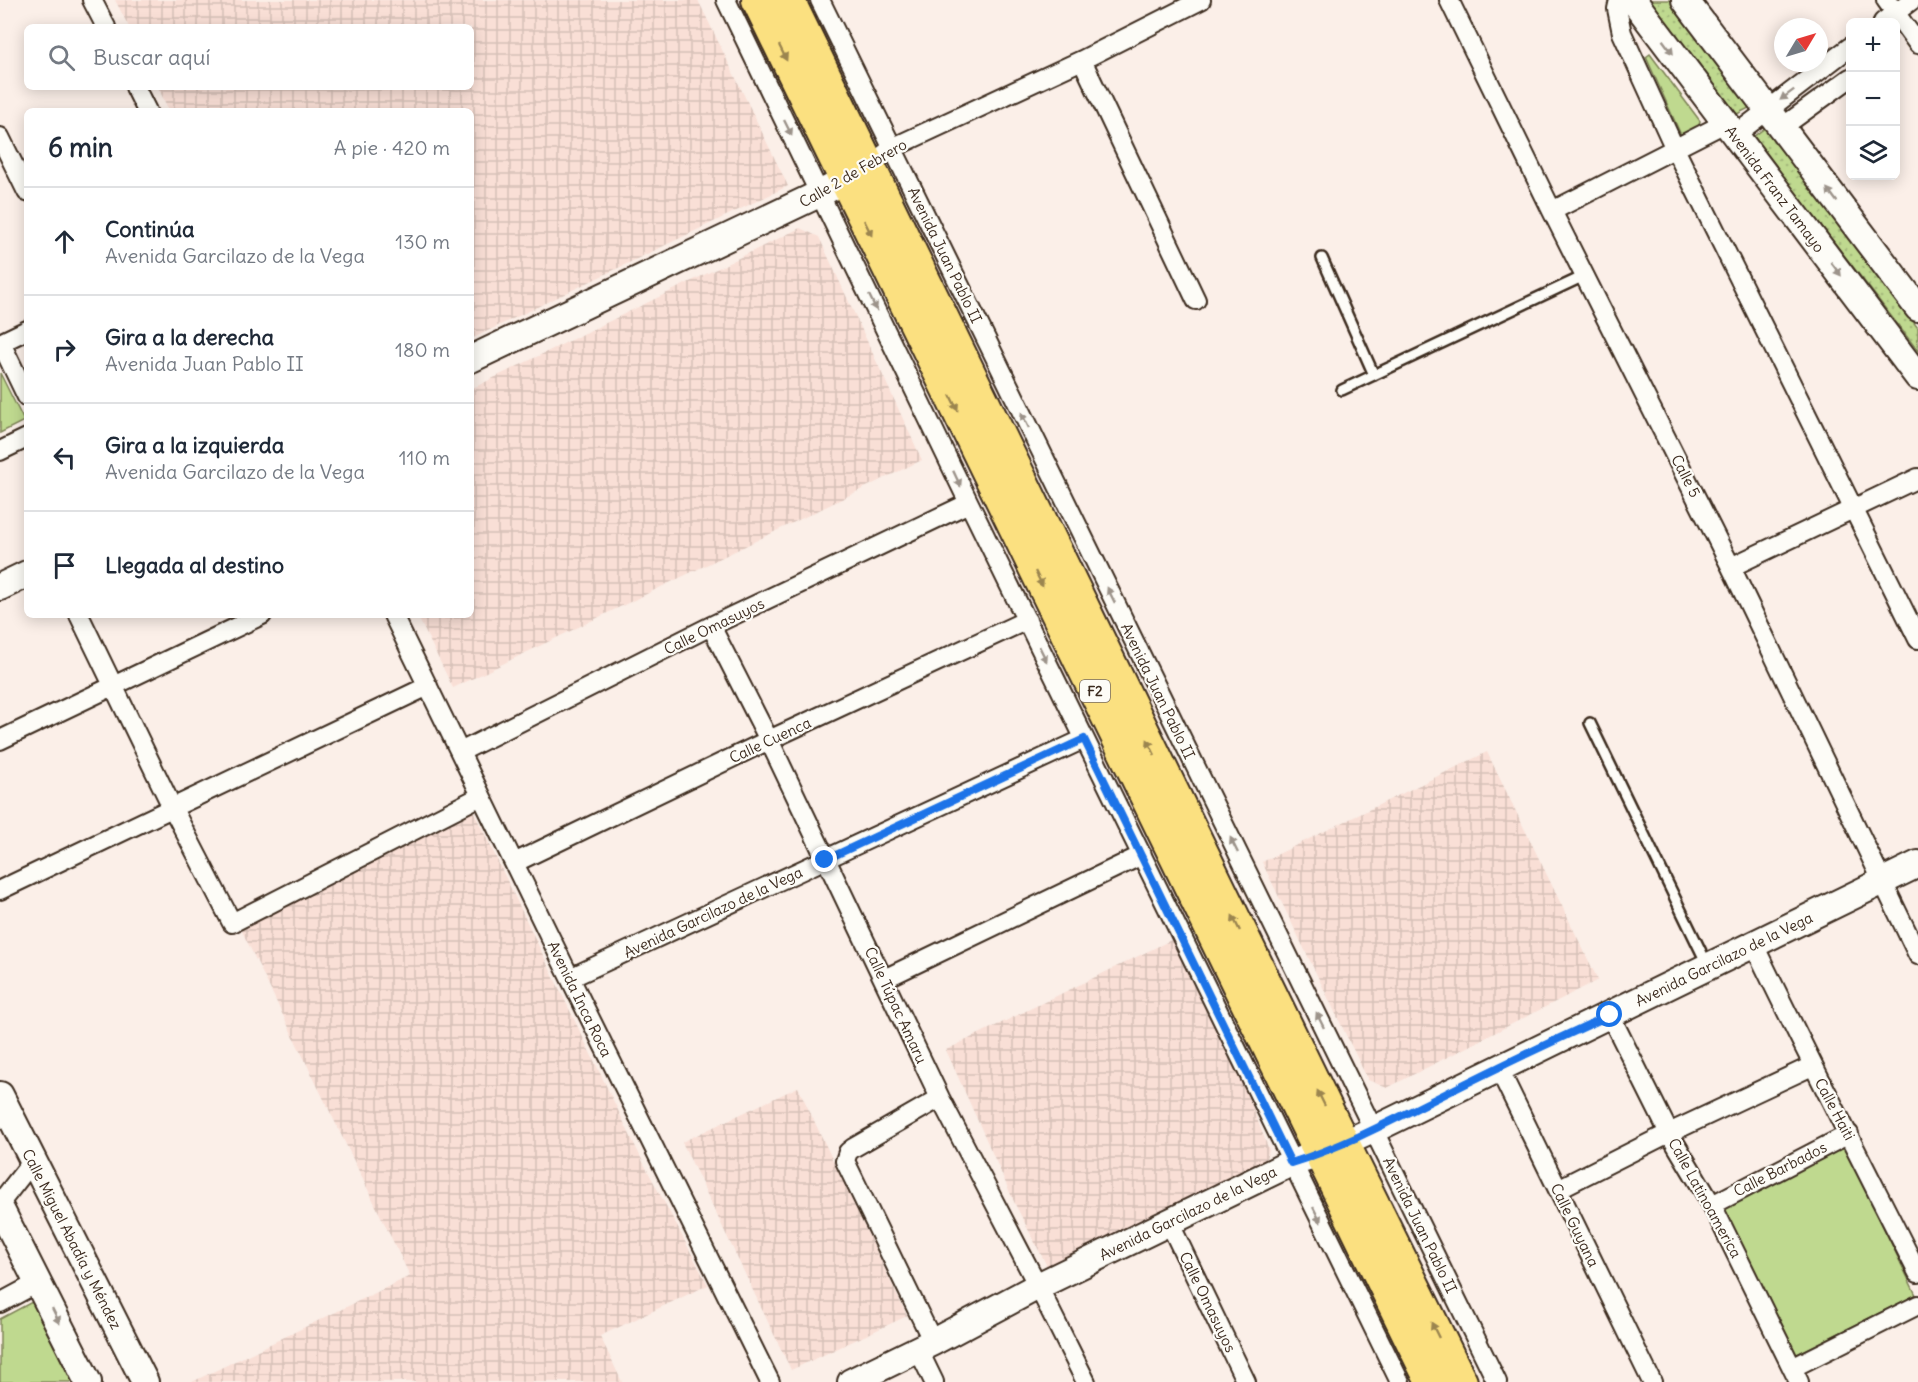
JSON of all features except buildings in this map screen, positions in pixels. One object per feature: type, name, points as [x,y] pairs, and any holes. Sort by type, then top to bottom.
[{"type":"highway","name":"F2","points":[[758,0],[844,181],[1332,1148],[1461,1382]]},
{"type":"highway","name":"F2","points":[[788,0],[844,181]]},
{"type":"highway","name":"F2","points":[[1332,1148],[1432,1382]]},
{"type":"street","points":[[93,0],[105,24]]},
{"type":"street","points":[[726,0],[844,181],[969,502],[1400,1382]]},
{"type":"street","name":"Avenida Juan Pablo II","points":[[820,0],[1497,1382]]},
{"type":"street","name":"Calle 2 de Febrero","points":[[474,358],[844,181],[892,148],[1082,60],[1201,0]]},
{"type":"street","name":"Calle 5","points":[[1449,0],[1584,276],[1731,567],[1918,955]]},
{"type":"street","points":[[1619,0],[1617,9],[1622,33],[1676,149],[1918,639]]},
{"type":"street","name":"Avenida Franz Tamayo","points":[[1633,0],[1918,377]]},
{"type":"street","points":[[1685,0],[1918,308]]},
{"type":"street","points":[[1900,43],[1916,35],[1888,12],[1912,0]]},
{"type":"street","points":[[1775,119],[1846,52]]},
{"type":"street","points":[[1082,60],[1196,300]]},
{"type":"street","points":[[1552,211],[1676,149],[1730,129],[1775,119],[1846,81]]},
{"type":"street","points":[[136,90],[146,108]]},
{"type":"street","points":[[0,137],[24,186]]},
{"type":"street","points":[[24,332],[1,343],[24,391]]},
{"type":"street","points":[[0,451],[24,439]]},
{"type":"street","points":[[1731,567],[1918,478]]},
{"type":"street","name":"Calle Omasuyos","points":[[460,752],[711,626],[969,502]]},
{"type":"street","points":[[0,587],[24,575]]},
{"type":"street","points":[[80,618],[172,807],[232,923],[482,796]]},
{"type":"street","points":[[0,740],[256,618]]},
{"type":"street","name":"Avenida Inca Roca","points":[[394,618],[770,1382]]},
{"type":"street","name":"Calle Cuenca","points":[[514,863],[769,740],[1027,620]]},
{"type":"street","name":"Calle Túpac Amaru","points":[[711,626],[769,740],[940,1098],[1086,1382]]},
{"type":"street","points":[[0,890],[428,686]]},
{"type":"street","name":"Avenida Garcilazo de la Vega","points":[[570,978],[1084,739]]},
{"type":"street","points":[[884,979],[1142,855]]},
{"type":"street","name":"Avenida Garcilazo de la Vega","points":[[851,1382],[1169,1222],[1291,1163],[1373,1130],[1918,864]]},
{"type":"street","name":"Calle Haiti","points":[[1754,945],[1812,1066],[1849,1134],[1918,1273]]},
{"type":"street","name":"Calle Latinoamerica","points":[[1610,1015],[1669,1133],[1712,1205],[1796,1375]]},
{"type":"street","points":[[1558,1189],[1669,1133],[1812,1066]]},
{"type":"street","name":"Calle Guyana","points":[[1498,1067],[1652,1382]]},
{"type":"street","name":"Calle Miguel Abadía y Méndez","points":[[0,1095],[145,1382]]},
{"type":"street","points":[[934,1382],[926,1346],[845,1161],[848,1152],[853,1148],[940,1098]]},
{"type":"street","name":"Calle Barbados","points":[[1712,1205],[1849,1134]]},
{"type":"street","points":[[0,1203],[32,1162]]},
{"type":"street","points":[[0,1208],[88,1382]]},
{"type":"street","name":"Calle Omasuyos","points":[[1169,1222],[1246,1382]]},
{"type":"street","points":[[0,1303],[39,1282]]},
{"type":"street","points":[[1796,1375],[1918,1305]]},
{"type":"lane","points":[[1323,258],[1374,375]]},
{"type":"lane","points":[[1341,390],[1584,276]]},
{"type":"lane","points":[[1590,723],[1708,966]]},
{"type":"shaded area","points":[[115,0],[698,0],[788,186],[474,338],[474,108],[168,108],[159,90],[474,90],[474,24],[127,24]]},
{"type":"shaded area","points":[[800,228],[819,237],[922,460],[453,688],[418,618],[474,618],[474,388]]},
{"type":"shaded area","points":[[1487,752],[1598,980],[1387,1088],[1368,1080],[1262,862]]},
{"type":"shaded area","points":[[473,810],[643,1162],[708,1285],[600,1336],[622,1382],[192,1382],[410,1276],[238,923]]},
{"type":"shaded area","points":[[1171,940],[1247,1093],[1269,1150],[1263,1166],[1049,1270],[1016,1206],[946,1050]]},
{"type":"shaded area","points":[[798,1087],[907,1316],[791,1370],[682,1142]]},
{"type":"green space","points":[[1648,0],[1674,0],[1749,108],[1733,116]]},
{"type":"green space","points":[[1650,54],[1700,121],[1699,126],[1681,135],[1646,57]]},
{"type":"green space","points":[[1765,128],[1918,328],[1918,351],[1753,137]]},
{"type":"green space","points":[[0,373],[24,421],[0,433]]},
{"type":"green space","points":[[1845,1147],[1916,1295],[1793,1356],[1721,1210]]},
{"type":"green space","points":[[32,1302],[72,1382],[0,1382],[0,1319]]},
{"type":"route","points":[[825,860],[1084,739],[1291,1163],[1321,1154],[1373,1130],[1498,1067],[1610,1015]]}]
